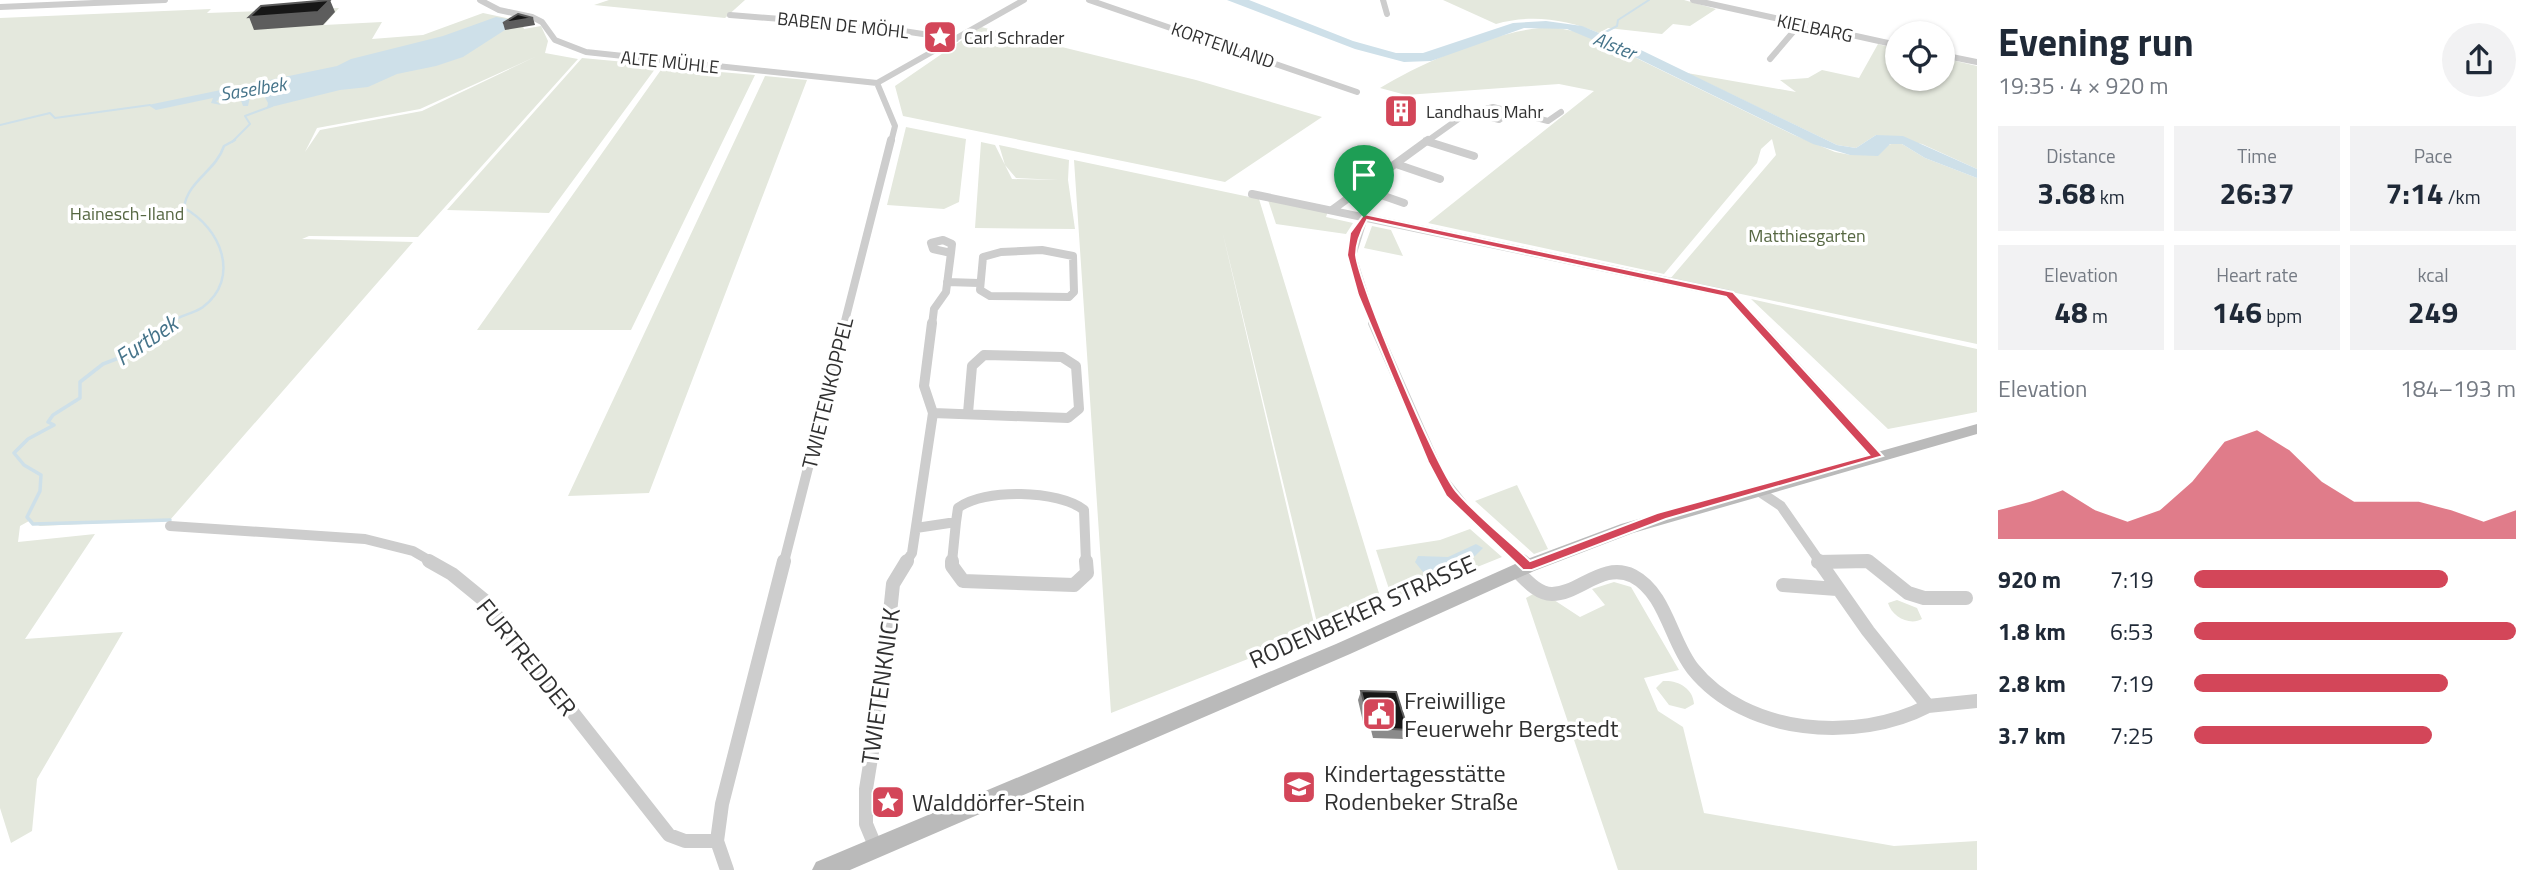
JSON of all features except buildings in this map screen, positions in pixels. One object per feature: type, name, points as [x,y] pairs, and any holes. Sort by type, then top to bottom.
[{"type":"street","points":[[0,7],[165,0]]},
{"type":"street","name":"ALTE MÜHLE","points":[[480,0],[499,10],[532,16],[542,22],[555,40],[586,52],[877,83]]},
{"type":"street","points":[[877,83],[1024,0]]},
{"type":"street","name":"KORTENLAND","points":[[1089,0],[1357,92]]},
{"type":"street","points":[[1384,0],[1387,14]]},
{"type":"street","name":"KIELBARG","points":[[1693,0],[1885,43]]},
{"type":"street","name":"BABEN DE MÖHL","points":[[730,15],[870,26],[956,38]]},
{"type":"street","points":[[1770,59],[1799,25]]},
{"type":"street","points":[[1955,58],[1977,62]]},
{"type":"street","name":"TWIETENKOPPEL","points":[[727,870],[717,841],[725,791],[895,126],[877,83]]},
{"type":"street","points":[[1332,210],[1335,205],[1426,141],[1471,113],[1489,107],[1548,121],[1561,112]]},
{"type":"street","points":[[1426,141],[1474,156]]},
{"type":"street","points":[[1396,164],[1440,179]]},
{"type":"street","points":[[1361,188],[1404,203]]},
{"type":"street","points":[[1252,194],[1729,294],[1877,456]]},
{"type":"street","points":[[1364,217],[1355,233],[1352,255],[1360,284],[1434,462],[1451,493],[1522,569],[1534,587],[1545,594],[1554,594],[1614,572],[1634,577],[1646,588],[1694,670],[1724,695],[1771,716],[1808,725],[1848,730],[1889,724],[1909,718],[1928,706],[1977,701]]},
{"type":"street","points":[[996,251],[1062,253],[1073,256],[1074,292],[1069,297],[990,296],[980,290],[979,283],[983,257],[996,251]]},
{"type":"street","name":"TWIETENKNICK","points":[[876,848],[866,824],[866,789],[894,584],[912,553],[916,528],[933,413],[924,386],[934,309],[946,292],[951,253]]},
{"type":"street","points":[[947,282],[979,283]]},
{"type":"street","points":[[933,413],[1068,418],[1079,409],[1076,366],[1062,357],[984,355],[972,366],[968,413]]},
{"type":"street","name":"RODENBEKER STRASSE","points":[[824,870],[1343,649],[1522,569],[1627,528],[1757,489],[1977,429]]},
{"type":"street","points":[[1757,489],[1781,506],[1837,589],[1928,706]]},
{"type":"street","points":[[981,496],[1067,499],[1084,510],[1087,573],[1074,585],[962,581],[952,566],[956,522],[958,508],[967,500],[981,496]]},
{"type":"street","points":[[916,528],[956,522]]},
{"type":"street","name":"FURTREDDER","points":[[170,526],[365,539],[413,551],[452,574],[485,601],[669,835],[685,841],[717,841]]},
{"type":"street","points":[[1818,562],[1868,562],[1908,593],[1924,598],[1966,598]]},
{"type":"street","points":[[1783,585],[1837,589]]},
{"type":"green space","points":[[609,0],[745,0],[725,18],[594,5]]},
{"type":"green space","points":[[1443,0],[1684,0],[1716,9],[1690,26],[1673,24],[1662,34],[1608,28],[1599,33],[1561,21],[1522,19],[1496,24]]},
{"type":"green space","name":"Hainesch-Iland","points":[[339,8],[324,25],[382,22],[372,39],[423,35],[483,13],[521,21],[524,29],[541,26],[548,41],[545,53],[578,59],[418,237],[309,236],[302,239],[413,242],[170,520],[40,526],[29,521],[20,526],[18,542],[95,534],[25,639],[123,632],[37,779],[32,831],[11,843],[0,808],[0,18],[211,9],[207,13]],"holes":[[[537,56],[422,111],[320,130],[305,152],[317,128],[420,109]]]},
{"type":"green space","points":[[981,27],[1196,80],[1322,117],[1225,182],[903,116],[895,86]]},
{"type":"green space","name":"Matthiesgarten","points":[[1553,27],[1578,32],[1624,52],[1794,135],[1835,152],[1851,155],[1895,143],[1902,144],[1925,158],[1977,178],[1977,344],[1670,279],[1776,155],[1772,139],[1761,149],[1757,163],[1664,274],[1428,223],[1594,91],[1559,84],[1406,95],[1380,88],[1463,48],[1510,33]]},
{"type":"green space","points":[[1878,44],[1885,46],[1885,91],[1955,91],[1955,61],[1977,66],[1977,169],[1922,144],[1876,135],[1856,148],[1837,145],[1687,73],[1796,92],[1780,80],[1808,78],[1822,70],[1859,78]]},
{"type":"green space","points":[[582,58],[658,65],[549,213],[447,210]]},
{"type":"green space","points":[[663,67],[755,75],[631,330],[477,330]]},
{"type":"green space","points":[[765,76],[807,80],[649,493],[568,496]]},
{"type":"green space","points":[[906,127],[966,139],[959,202],[944,209],[887,205]]},
{"type":"green space","points":[[981,142],[995,145],[1005,165],[999,145],[1069,160],[1068,180],[1075,229],[975,228]],"holes":[[[1005,165],[1016,178],[1059,180],[1012,179]]]},
{"type":"green space","points":[[1074,160],[1259,199],[1382,603],[1319,631],[1222,230],[1316,632],[1111,713]]},
{"type":"green space","points":[[1268,200],[1328,211],[1326,217],[1353,223],[1346,234],[1276,224]]},
{"type":"green space","points":[[1372,226],[1391,230],[1403,256],[1364,248]]},
{"type":"green space","points":[[1751,299],[1977,349],[1977,412],[1888,429]]},
{"type":"green space","points":[[1517,485],[1548,549],[1534,554],[1475,501]]},
{"type":"green space","points":[[1470,529],[1502,557],[1393,601],[1376,550],[1440,540]]},
{"type":"green space","points":[[1614,582],[1631,587],[1679,670],[1644,678],[1658,711],[1683,727],[1704,813],[1894,846],[1977,841],[1977,870],[1618,870],[1526,598],[1542,589],[1580,617],[1605,605],[1592,589]]},
{"type":"green space","points":[[1897,600],[1917,608],[1922,619],[1907,621],[1897,616],[1888,603]]},
{"type":"green space","points":[[1663,681],[1684,686],[1691,694],[1694,704],[1685,709],[1669,705],[1656,688]]},
{"type":"water","name":"Alster","points":[[1227,0],[1249,0],[1353,41],[1396,53],[1423,53],[1513,23],[1546,21],[1582,26],[1643,51],[1837,145],[1856,148],[1876,135],[1903,136],[1977,169],[1977,178],[1925,158],[1902,144],[1890,144],[1878,156],[1850,155],[1813,144],[1639,59],[1567,29],[1524,28],[1431,61],[1404,62],[1355,49]]},
{"type":"water","points":[[496,17],[519,21],[463,57],[397,74],[368,87],[340,90],[267,108],[268,103],[262,92],[256,88],[246,91],[251,93],[248,106],[243,106],[239,95],[216,101],[221,105],[211,103],[213,98],[156,110],[148,105],[337,66],[351,59],[443,36]]},
{"type":"water","points":[[1476,544],[1483,548],[1475,556],[1452,560],[1432,574],[1423,572],[1415,562],[1418,556],[1448,557]]},
{"type":"waterway","name":"Alster","points":[[1600,35],[1617,26],[1618,20],[1649,0]]},
{"type":"waterway","name":"Saselbek","points":[[0,125],[50,113],[55,118],[150,105]]},
{"type":"waterway","name":"Furtbek","points":[[233,141],[250,124],[245,116],[272,106]]},
{"type":"waterway","name":"Furtbek","points":[[170,325],[203,307],[215,295],[221,282],[222,254],[216,240],[208,228],[184,208],[190,190],[215,162],[224,146],[233,141]]},
{"type":"waterway","name":"Furtbek","points":[[170,520],[33,524],[27,517],[40,491],[41,475],[24,465],[14,453],[28,439],[54,425],[48,422],[53,415],[80,398],[80,382],[103,364],[124,356],[151,333],[167,328],[171,323]]},
{"type":"place","name":"Carl Schrader","points":[[940,37]]},
{"type":"place","name":"Landhaus Mahr","points":[[1401,111]]},
{"type":"place","name":"Freiwillige Feuerwehr Bergstedt","points":[[1379,714]]},
{"type":"place","name":"Kindertagesstätte Rodenbeker Straße","points":[[1299,787]]},
{"type":"place","name":"Walddörfer-Stein","points":[[888,802]]},
{"type":"route","points":[[1364,217],[1729,294],[1877,456],[1662,516],[1528,566],[1451,493],[1434,462],[1363,295],[1352,255],[1355,233],[1364,217]]}]
